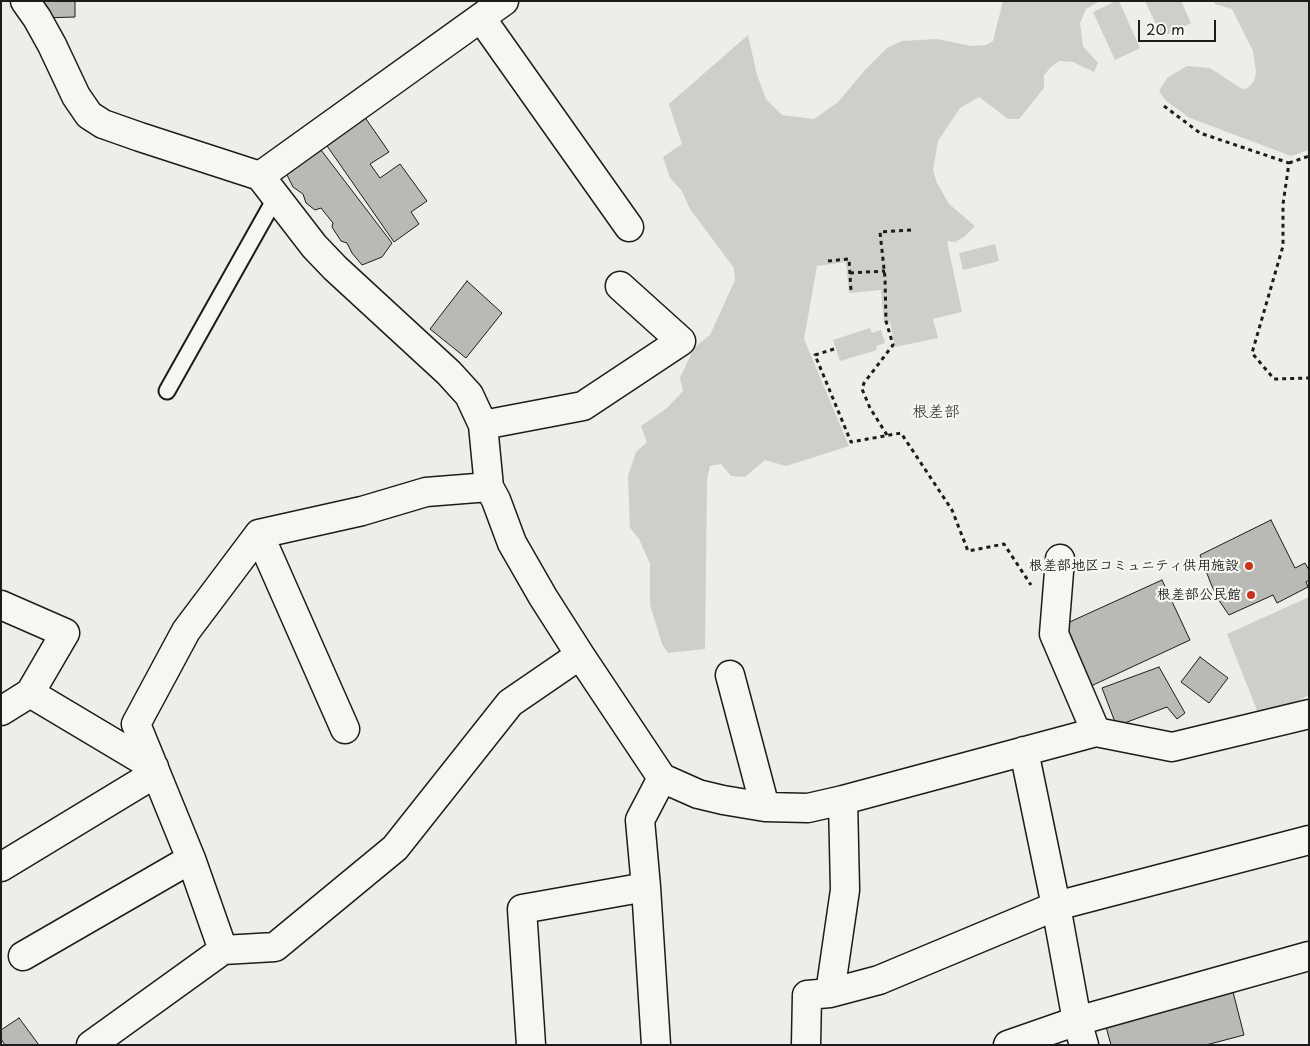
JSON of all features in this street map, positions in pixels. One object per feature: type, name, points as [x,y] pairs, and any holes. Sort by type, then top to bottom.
[{"type":"street","points":[[25,1],[37,18],[76,96],[89,115],[103,124],[268,187],[314,246],[335,268],[449,373],[469,395],[483,425],[489,487],[496,500],[512,543],[543,597],[580,655],[662,778],[698,794],[765,807],[808,808],[1096,732],[1172,747],[1309,714]]},
{"type":"street","points":[[268,187],[504,1]]},
{"type":"street","points":[[481,18],[629,227]]},
{"type":"street","points":[[483,425],[583,406],[681,341],[620,286]]},
{"type":"street","points":[[223,950],[191,859],[136,724],[186,631],[259,534],[362,511],[426,492],[489,487]]},
{"type":"street","points":[[259,534],[345,729]]},
{"type":"street","points":[[1060,559],[1054,634],[1096,732]]},
{"type":"street","points":[[1,605],[66,633],[30,693],[1,711]]},
{"type":"street","points":[[91,1045],[223,950],[275,947],[395,848],[510,704],[580,655]]},
{"type":"street","points":[[730,675],[765,807]]},
{"type":"street","points":[[30,693],[155,770]]},
{"type":"street","points":[[1024,751],[1080,1033]]},
{"type":"street","points":[[1,867],[155,770]]},
{"type":"street","points":[[656,1045],[640,820],[662,778]]},
{"type":"street","points":[[830,993],[846,890],[843,800]]},
{"type":"street","points":[[806,1045],[807,995],[830,993],[879,980],[1056,906],[1309,840]]},
{"type":"street","points":[[23,956],[191,859]]},
{"type":"street","points":[[530,1045],[522,909],[646,888]]},
{"type":"street","points":[[1008,1045],[1080,1033],[1309,956]]},
{"type":"lane","points":[[167,391],[268,187]]},
{"type":"path","points":[[1164,106],[1200,133],[1289,163],[1309,156]]},
{"type":"path","points":[[1289,163],[1283,204],[1283,246],[1252,353],[1274,379],[1309,378]]},
{"type":"path","points":[[887,435],[870,408],[862,389],[894,345],[886,321],[885,271],[880,232],[912,230]]},
{"type":"path","points":[[828,261],[849,259],[851,292]]},
{"type":"path","points":[[850,273],[885,271]]},
{"type":"path","points":[[834,349],[815,356],[852,442],[901,433],[952,510],[968,551],[1004,544],[1054,621]]},
{"type":"shaded area","points":[[1003,1],[1100,1],[1086,9],[1080,23],[1083,46],[1098,63],[1094,72],[1073,62],[1059,61],[1044,75],[1044,88],[1019,119],[1008,119],[979,97],[960,108],[938,141],[933,170],[937,183],[949,204],[975,226],[965,236],[955,242],[947,241],[962,312],[933,319],[938,338],[895,347],[890,322],[884,323],[881,290],[849,293],[846,262],[817,266],[804,339],[849,446],[786,466],[765,460],[745,477],[731,476],[721,464],[710,466],[707,479],[705,649],[668,653],[662,644],[650,605],[650,564],[639,539],[630,528],[628,476],[636,452],[647,442],[641,426],[667,408],[683,391],[680,378],[694,348],[710,335],[735,280],[734,268],[690,209],[682,191],[670,178],[663,157],[682,144],[669,104],[748,35],[757,75],[766,99],[782,115],[814,119],[838,102],[865,70],[887,48],[902,41],[937,39],[971,46],[986,45],[993,41]]},
{"type":"shaded area","points":[[1119,1],[1140,48],[1115,60],[1093,12]]},
{"type":"shaded area","points":[[1145,1],[1181,1],[1191,23],[1162,37]]},
{"type":"shaded area","points":[[1214,1],[1309,1],[1309,150],[1291,156],[1190,118],[1166,101],[1159,91],[1167,78],[1187,66],[1210,68],[1242,89],[1248,88],[1254,81],[1256,72],[1253,51],[1232,9],[1215,4]]},
{"type":"shaded area","points":[[995,244],[999,261],[963,270],[959,253]]},
{"type":"shaded area","points":[[870,328],[872,333],[881,330],[885,343],[876,346],[877,350],[840,361],[833,340]]},
{"type":"shaded area","points":[[1309,597],[1309,694],[1289,706],[1258,713],[1227,634]]},
{"type":"building","points":[[41,1],[75,1],[75,17],[41,18]]},
{"type":"building","points":[[364,116],[389,152],[370,164],[380,178],[400,164],[427,201],[411,212],[419,224],[394,242],[325,143]]},
{"type":"building","points":[[321,150],[392,243],[382,257],[362,265],[352,253],[347,243],[341,241],[332,227],[333,223],[321,208],[315,210],[306,203],[303,194],[293,187],[286,173],[299,159]]},
{"type":"building","points":[[467,281],[502,313],[466,358],[430,329]]},
{"type":"building","name":"根差部地区コミュニティ供用施設","points":[[1271,520],[1295,568],[1305,563],[1309,570],[1309,580],[1306,582],[1308,587],[1277,603],[1273,595],[1229,615],[1218,599],[1200,555]]},
{"type":"building","points":[[1162,580],[1190,640],[1091,686],[1063,625]]},
{"type":"building","points":[[1200,657],[1228,678],[1209,703],[1181,682]]},
{"type":"building","points":[[1159,667],[1185,713],[1177,719],[1167,707],[1122,724],[1115,722],[1102,688]]},
{"type":"building","points":[[1232,988],[1244,1035],[1206,1045],[1111,1045],[1105,1023]]},
{"type":"building","points":[[19,1018],[39,1045],[5,1045],[1,1039],[1,1030]]},
{"type":"place","name":"根差部地区コミュニティ供用施設","points":[[1249,566]]},
{"type":"place","name":"根差部公民館","points":[[1251,595]]},
{"type":"district","name":"根差部","points":[[936,413]]}]
